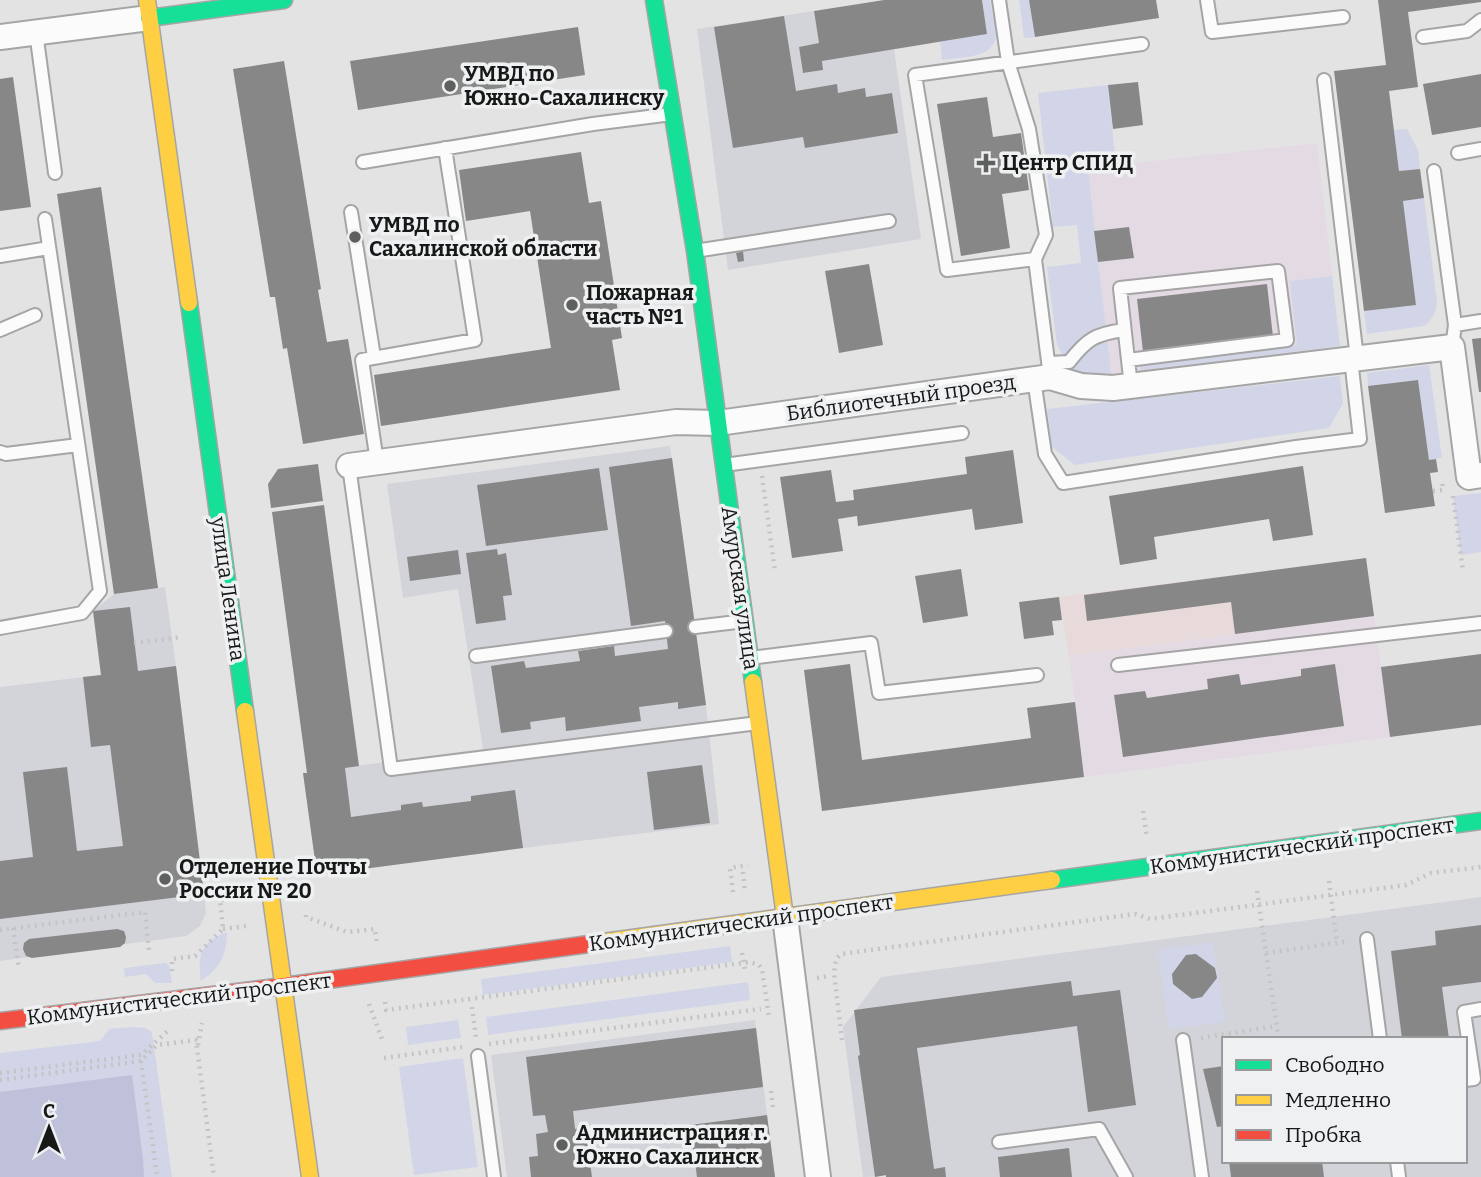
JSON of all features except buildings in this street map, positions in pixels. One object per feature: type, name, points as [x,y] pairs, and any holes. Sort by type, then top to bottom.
[{"type":"main road","points":[[148,9],[284,0]]},
{"type":"main road","name":"Амурская улица","points":[[654,0],[695,251],[785,917]]},
{"type":"main road","name":"улица Ленина","points":[[148,9],[310,1177]]},
{"type":"main road","name":"Коммунистический проспект","points":[[0,1021],[285,986],[1481,821]]},
{"type":"street","points":[[0,37],[36,33],[148,9]]},
{"type":"street","points":[[1453,336],[1469,477],[1481,475]]},
{"type":"street","name":"Библиотечный проезд","points":[[349,466],[676,422],[718,423],[1044,373],[1081,386],[1131,386],[1354,359],[1453,336]]},
{"type":"street","name":"Амурская улица","points":[[785,917],[818,1177]]},
{"type":"lane","points":[[999,0],[1008,62],[1029,129],[1046,235],[1035,259],[1044,373],[1045,454],[1063,483],[1360,439],[1324,80]]},
{"type":"lane","points":[[1207,0],[1212,32],[1343,17]]},
{"type":"lane","points":[[1423,37],[1466,31],[1481,20]]},
{"type":"lane","points":[[36,33],[55,173]]},
{"type":"lane","points":[[1035,259],[947,270],[915,75],[1142,44]]},
{"type":"lane","points":[[363,162],[593,124],[673,114]]},
{"type":"lane","points":[[377,462],[362,359],[475,340],[445,148]]},
{"type":"lane","points":[[1458,153],[1481,149]]},
{"type":"lane","points":[[1434,171],[1453,336],[1481,321]]},
{"type":"lane","points":[[351,212],[374,357]]},
{"type":"lane","points":[[0,628],[82,613],[100,591],[45,219]]},
{"type":"lane","points":[[695,251],[889,221]]},
{"type":"lane","points":[[0,256],[49,248]]},
{"type":"lane","points":[[1128,359],[1287,340],[1278,271],[1119,288],[1131,386]]},
{"type":"lane","points":[[0,330],[35,315]]},
{"type":"lane","points":[[1044,373],[1069,362],[1087,340],[1106,332],[1125,330]]},
{"type":"lane","points":[[724,465],[961,433]]},
{"type":"lane","points":[[0,452],[6,454],[78,445]]},
{"type":"lane","points":[[349,466],[391,769],[759,723]]},
{"type":"lane","points":[[695,626],[745,621]]},
{"type":"lane","points":[[1118,665],[1481,622]]},
{"type":"lane","points":[[476,656],[666,631]]},
{"type":"lane","points":[[750,658],[871,643],[879,693],[1037,675]]},
{"type":"lane","points":[[1367,939],[1380,1037]]},
{"type":"lane","points":[[1467,1080],[1474,1079],[1464,1012],[1481,1009]]},
{"type":"lane","points":[[1182,1041],[1202,1177]]},
{"type":"lane","points":[[477,1051],[494,1177]]},
{"type":"lane","points":[[999,1142],[1098,1129],[1126,1177]]},
{"type":"path","points":[[760,460],[775,572]]},
{"type":"path","points":[[1452,486],[1463,571]]},
{"type":"path","points":[[134,643],[182,637]]},
{"type":"path","points":[[1143,811],[1147,839]]},
{"type":"path","points":[[733,892],[730,868],[748,865]]},
{"type":"path","points":[[842,1040],[834,973],[836,959],[841,954],[1135,914],[1150,919],[1406,886],[1431,873],[1481,867]]},
{"type":"path","points":[[1329,881],[1337,943]]},
{"type":"path","points":[[1257,891],[1278,1035]]},
{"type":"path","points":[[172,959],[195,956],[223,929],[220,900]]},
{"type":"path","points":[[305,909],[306,917],[347,932],[375,929]]},
{"type":"path","points":[[0,930],[145,912],[149,951]]},
{"type":"path","points":[[13,929],[19,968]]},
{"type":"path","points":[[1266,953],[1367,939]]},
{"type":"path","points":[[386,1010],[750,962],[762,969],[769,1017]]},
{"type":"path","points":[[758,986],[771,984]]},
{"type":"path","points":[[370,1005],[382,1039]]},
{"type":"path","points":[[472,1007],[477,1051]]},
{"type":"path","points":[[384,1058],[477,1051],[761,1009]]},
{"type":"path","points":[[197,1050],[202,1023]]},
{"type":"path","points":[[1182,1041],[1276,1026]]},
{"type":"path","points":[[0,1080],[141,1058],[157,1045],[195,1040],[214,1177]]},
{"type":"path","points":[[0,1073],[141,1058]]},
{"type":"path","points":[[141,1058],[157,1177]]},
{"type":"path","points":[[771,1091],[774,1109]]},
{"type":"shaded area","points":[[982,0],[990,0],[996,29],[995,42],[991,48],[976,55],[942,60],[940,42],[987,34]]},
{"type":"shaded area","points":[[1019,0],[1029,0],[1035,37],[1024,38]]},
{"type":"shaded area","points":[[814,11],[819,43],[799,47],[803,73],[823,70],[822,61],[894,49],[921,239],[728,270],[697,29]]},
{"type":"shaded area","points":[[1108,85],[1116,165],[1088,168],[1111,374],[1080,377],[1057,344],[1047,267],[1081,263],[1077,225],[1053,227],[1038,93]]},
{"type":"shaded area","points":[[1407,129],[1418,150],[1420,169],[1399,171],[1394,130]]},
{"type":"shaded area","points":[[1317,143],[1340,346],[1111,374],[1088,168]]},
{"type":"shaded area","points":[[1424,198],[1437,302],[1435,313],[1424,326],[1367,334],[1364,311],[1416,304],[1403,201]]},
{"type":"shaded area","points":[[1332,276],[1340,346],[1141,371],[1140,364],[1297,345],[1290,281]]},
{"type":"shaded area","points":[[1429,365],[1442,458],[1429,460],[1418,380],[1368,386],[1367,373]]},
{"type":"shaded area","points":[[1340,376],[1343,403],[1329,428],[1075,465],[1052,447],[1047,409]]},
{"type":"shaded area","points":[[670,446],[706,705],[719,824],[317,875],[303,773],[483,749],[458,589],[403,598],[387,484]]},
{"type":"shaded area","points":[[1481,493],[1481,552],[1461,555],[1453,496]]},
{"type":"shaded area","points":[[1366,558],[1374,616],[1069,656],[1059,597]]},
{"type":"shaded area","points":[[165,587],[206,913],[200,926],[186,936],[0,961],[0,687],[101,675],[93,611],[114,594]]},
{"type":"shaded area","points":[[1374,616],[1390,737],[1084,777],[1069,656]]},
{"type":"shaded area","points":[[1481,897],[1481,1177],[863,1177],[843,1027],[881,977]]},
{"type":"shaded area","points":[[227,932],[221,961],[201,981],[200,964],[206,945]]},
{"type":"shaded area","points":[[1213,942],[1225,1022],[1169,1029],[1158,950]]},
{"type":"shaded area","points":[[730,946],[732,962],[483,995],[481,979]]},
{"type":"shaded area","points":[[165,963],[169,965],[172,983],[155,983],[146,974],[125,977],[124,968]]},
{"type":"shaded area","points":[[748,982],[750,1000],[488,1035],[486,1017]]},
{"type":"shaded area","points":[[458,1020],[461,1038],[408,1045],[406,1027]]},
{"type":"shaded area","points":[[755,1020],[775,1177],[507,1177],[491,1055]]},
{"type":"shaded area","points":[[132,1027],[151,1031],[172,1177],[0,1177],[0,1053],[100,1041],[109,1029]]},
{"type":"shaded area","points":[[463,1058],[478,1167],[414,1175],[399,1067]]},
{"type":"shaded area","points":[[132,1075],[144,1177],[0,1177],[0,1092]]},
{"type":"traffic: fast","points":[[149,18],[284,0]]},
{"type":"traffic: fast","points":[[654,0],[695,251],[753,682]]},
{"type":"traffic: fast","points":[[189,303],[245,711]]},
{"type":"traffic: fast","points":[[1052,880],[1481,821]]},
{"type":"traffic: slow","points":[[147,0],[189,303]]},
{"type":"traffic: slow","points":[[753,682],[785,917]]},
{"type":"traffic: slow","points":[[245,711],[310,1177]]},
{"type":"traffic: slow","points":[[589,944],[1052,880]]},
{"type":"traffic: jam","points":[[284,986],[589,944]]},
{"type":"traffic: jam","points":[[0,1021],[284,986]]},
{"type":"place","name":"УМВД по Южно-Сахалинску","points":[[450,86]]},
{"type":"place","name":"Центр СПИД","points":[[986,163]]},
{"type":"place","name":"УМВД по Сахалинской области","points":[[355,237]]},
{"type":"place","name":"Пожарная часть №1","points":[[572,305]]},
{"type":"place","name":"Отделение Почты России № 20","points":[[165,879]]},
{"type":"place","name":"Администрация г. Южно Сахалинск","points":[[562,1145]]}]
